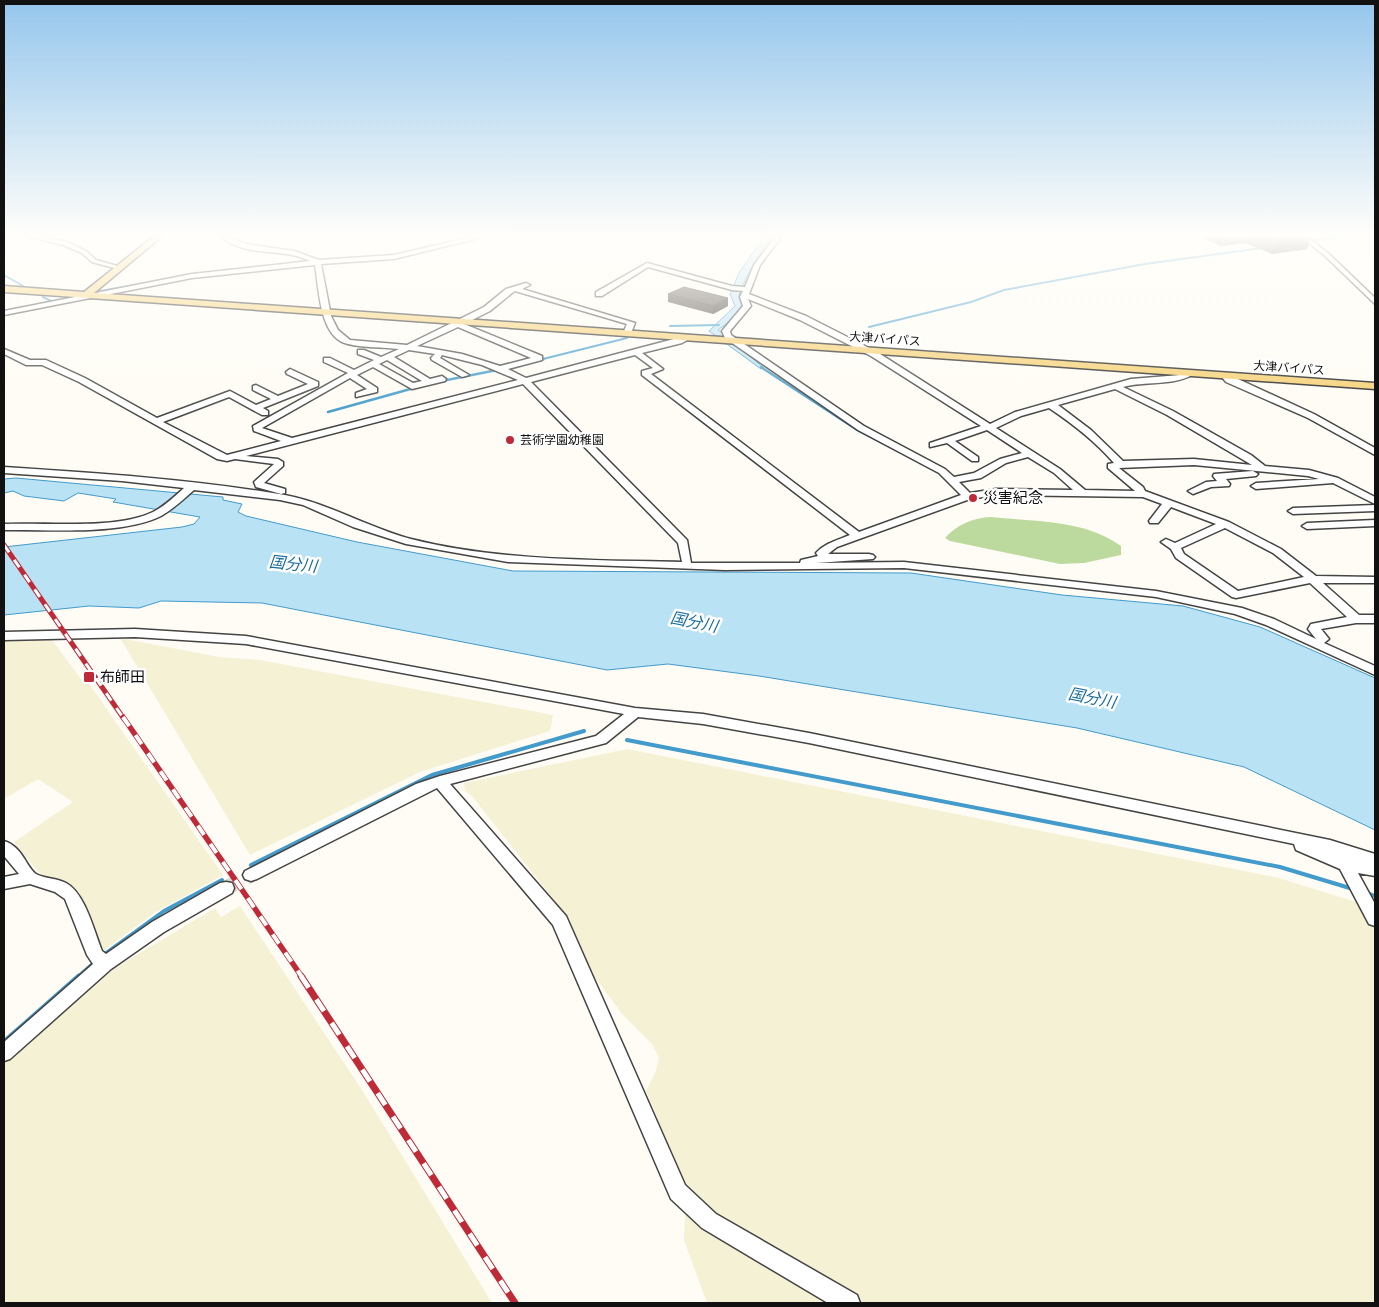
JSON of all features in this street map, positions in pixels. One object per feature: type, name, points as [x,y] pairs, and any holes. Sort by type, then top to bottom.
[{"type":"main road","name":"大津バイパス","points":[[134,298],[327,311],[460,323],[734,340],[1375,386]]},
{"type":"street","points":[[4,313],[76,298]]},
{"type":"street","points":[[324,298],[334,334],[340,339],[348,342],[407,347],[440,354],[502,368],[524,380],[683,542],[687,561]]},
{"type":"street","points":[[290,441],[257,429],[258,426],[352,374],[460,323],[500,298]]},
{"type":"street","points":[[546,298],[631,323],[627,333]]},
{"type":"street","points":[[744,298],[747,306],[726,331],[728,336],[861,428],[942,471],[968,496]]},
{"type":"street","points":[[762,298],[866,350],[1057,472],[1082,493]]},
{"type":"street","points":[[460,323],[539,358],[502,368]]},
{"type":"street","points":[[232,457],[636,352],[686,337]]},
{"type":"street","points":[[4,351],[29,363],[43,362],[82,380],[220,457],[278,462],[280,464],[259,482],[260,485],[305,498],[302,502]]},
{"type":"street","points":[[361,352],[429,382]]},
{"type":"street","points":[[636,352],[659,369],[645,373],[857,534]]},
{"type":"street","points":[[440,354],[435,358],[465,375]]},
{"type":"street","points":[[327,360],[352,374],[374,390],[359,395]]},
{"type":"street","points":[[380,360],[412,386],[442,379]]},
{"type":"street","points":[[256,408],[315,384],[290,372]]},
{"type":"street","points":[[933,445],[988,428],[1018,414],[1134,381],[1182,376],[1189,373]]},
{"type":"street","points":[[1225,376],[1229,380],[1311,416],[1375,452]]},
{"type":"street","points":[[1117,387],[1170,413],[1248,457],[1262,468]]},
{"type":"street","points":[[256,388],[278,399]]},
{"type":"street","points":[[157,421],[230,394],[265,413]]},
{"type":"street","points":[[1051,405],[1079,424],[1110,451],[1120,464]]},
{"type":"street","points":[[948,440],[975,459]]},
{"type":"street","points":[[953,480],[977,476],[1003,461],[1028,454]]},
{"type":"street","points":[[1141,494],[1111,466],[1178,461],[1309,473],[1334,480],[1375,502]]},
{"type":"street","points":[[4,470],[122,478],[189,489],[274,496],[302,502],[397,538],[433,547],[508,559],[638,565],[904,565],[1156,594],[1238,611],[1270,622],[1375,671]]},
{"type":"street","points":[[1193,491],[1210,484],[1225,484],[1218,476],[1292,472]]},
{"type":"street","points":[[1256,486],[1334,480]]},
{"type":"street","points":[[4,527],[140,520],[163,511],[189,489]]},
{"type":"street","points":[[833,566],[822,552],[833,545],[857,534],[968,496],[996,492],[1141,494],[1225,524],[1277,551],[1313,579],[1356,619]]},
{"type":"street","points":[[1154,521],[1169,503]]},
{"type":"street","points":[[1293,511],[1375,508]]},
{"type":"street","points":[[1307,526],[1375,523]]},
{"type":"street","points":[[1225,524],[1170,544],[1180,556],[1235,600],[1323,639],[1375,665]]},
{"type":"street","points":[[397,538],[536,556],[801,563],[826,557],[886,558],[1235,600],[1313,579],[1375,580]]},
{"type":"street","points":[[1323,639],[1314,629],[1315,627],[1356,619],[1375,619]]},
{"type":"street","points":[[4,636],[135,633],[246,640],[635,712],[703,719],[823,741],[1271,833],[1375,860]]},
{"type":"street","points":[[251,875],[394,801],[440,781],[601,740],[635,712]]},
{"type":"street","points":[[440,781],[560,921],[678,1192],[709,1221],[850,1303]]},
{"type":"street","points":[[1271,833],[1349,871],[1375,870]]},
{"type":"street","points":[[4,847],[20,860],[30,878]]},
{"type":"street","points":[[1349,871],[1366,898],[1375,919]]},
{"type":"street","points":[[4,882],[30,878],[60,887],[72,895],[101,960]]},
{"type":"street","points":[[4,1053],[101,960],[226,888]]},
{"type":"shaded area","points":[[120,638],[219,657],[260,660],[553,715],[550,731],[420,772],[250,855]]},
{"type":"shaded area","points":[[4,640],[52,640],[81,679],[85,678],[223,875],[154,913],[103,951],[98,949],[76,891],[38,872],[14,842],[73,802],[38,779],[4,799]]},
{"type":"shaded area","points":[[627,749],[1279,878],[1375,908],[1375,1303],[707,1303],[684,1240],[686,1188],[646,1091],[656,1071],[659,1058],[652,1044],[622,1014],[591,972],[569,919],[471,795],[465,791],[464,783]]},
{"type":"shaded area","points":[[240,906],[364,1093],[492,1303],[4,1303],[4,1063],[93,981],[215,908],[221,917]]},
{"type":"green space","points":[[991,517],[1075,526],[1107,537],[1121,546],[1121,555],[1084,563],[1060,564],[950,541],[945,538],[955,529],[966,523]]},
{"type":"water","points":[[732,298],[740,298],[743,304],[730,321],[718,330],[764,368],[761,369],[709,331],[735,306]]},
{"type":"water","name":"国分川","points":[[16,478],[223,497],[223,500],[242,504],[238,512],[246,516],[357,542],[513,571],[911,573],[1062,595],[1183,606],[1260,627],[1375,678],[1375,830],[1244,767],[1077,728],[759,676],[668,664],[607,670],[262,603],[161,601],[139,608],[89,606],[4,615],[4,547],[182,527],[194,524],[200,517],[113,502],[116,499],[78,493],[64,501],[24,496],[13,491],[4,493],[4,479]]},
{"type":"building","points":[[683,298],[728,298],[713,306]]},
{"type":"waterway","points":[[45,298],[51,301]]},
{"type":"waterway","points":[[869,327],[982,298]]},
{"type":"waterway","points":[[670,326],[719,325]]},
{"type":"waterway","points":[[544,359],[539,360],[627,338]]},
{"type":"waterway","points":[[761,367],[859,431],[894,449]]},
{"type":"waterway","points":[[442,381],[497,370]]},
{"type":"waterway","points":[[328,412],[414,388]]},
{"type":"waterway","points":[[251,865],[432,775],[584,731]]},
{"type":"waterway","points":[[627,740],[1280,867],[1353,889]]},
{"type":"waterway","points":[[102,956],[164,911],[222,880]]},
{"type":"waterway","points":[[1367,893],[1375,896]]},
{"type":"waterway","points":[[78,977],[96,961]]},
{"type":"waterway","points":[[4,1042],[79,976]]},
{"type":"tunnel","points":[[226,888],[251,875]]},
{"type":"railway","points":[[4,545],[124,719]]},
{"type":"railway","points":[[123,717],[302,977]]},
{"type":"railway","points":[[301,976],[515,1303]]},
{"type":"place","name":"芸術学園幼稚園","points":[[510,440]]},
{"type":"place","name":"災害紀念","points":[[973,498]]},
{"type":"place","name":"布師田","points":[[89,677]]}]
